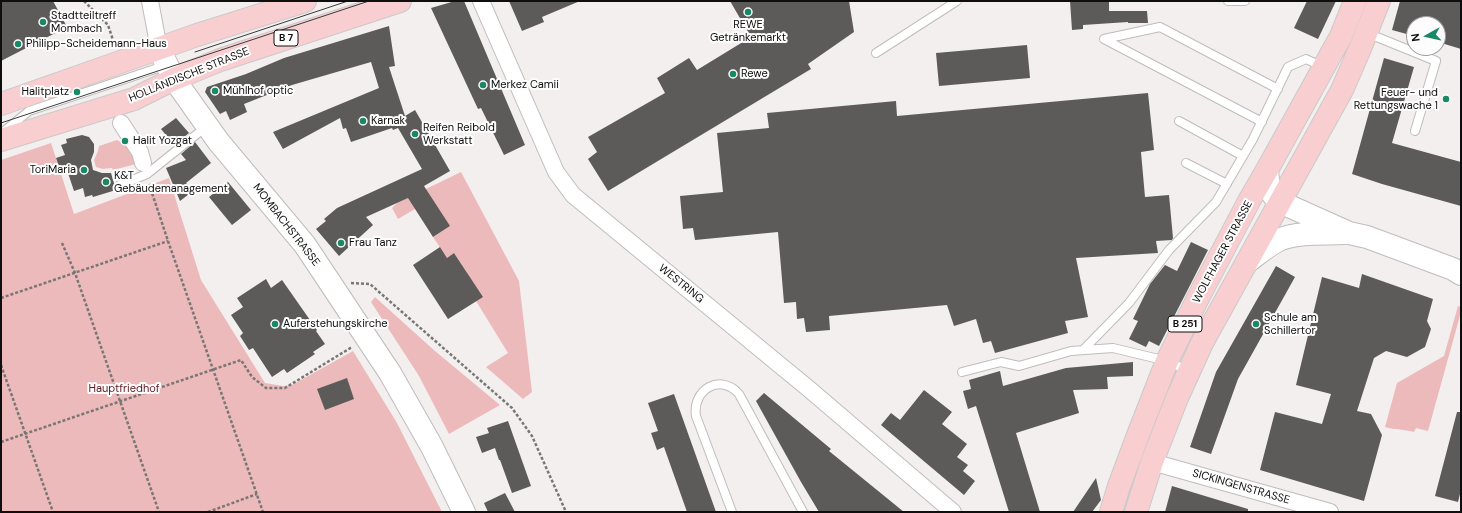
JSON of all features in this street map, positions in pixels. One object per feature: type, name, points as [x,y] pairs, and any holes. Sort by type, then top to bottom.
[{"type":"main road","name":"HOLLÄNDISCHE STRASSE","points":[[1,140],[134,99],[197,35],[304,1]]},
{"type":"main road","name":"HOLLÄNDISCHE STRASSE","points":[[6,108],[167,64],[220,60],[400,1]]},
{"type":"main road","name":"WOLFHAGER STRASSE","points":[[1111,512],[1135,442],[1167,361],[1248,201],[1275,189],[1342,90],[1356,29],[1355,1]]},
{"type":"main road","name":"WOLFHAGER STRASSE","points":[[1136,512],[1152,462],[1177,398],[1202,343],[1247,262],[1324,68],[1379,1]]},
{"type":"street","name":"MOMBACHSTRASSE","points":[[150,1],[167,64],[218,141],[305,245],[390,373],[432,447],[464,512]]},
{"type":"street","name":"WESTRING","points":[[481,1],[556,172],[573,195],[809,389],[953,512]]},
{"type":"street","points":[[121,123],[140,152],[145,168]]},
{"type":"street","points":[[1275,189],[1358,235],[1458,270]]},
{"type":"street","points":[[1247,262],[1280,240],[1290,236],[1306,234],[1358,235]]},
{"type":"street","name":"SICKINGENSTRASSE","points":[[1152,462],[1330,512]]},
{"type":"lane","points":[[876,53],[957,1]]},
{"type":"lane","points":[[1228,1],[1245,1]]},
{"type":"lane","points":[[1262,122],[1104,39],[1160,27],[1278,89]]},
{"type":"lane","points":[[1356,29],[1436,61],[1415,131]]},
{"type":"lane","points":[[1083,350],[1129,303],[1170,250],[1216,202],[1262,122],[1288,67],[1306,59],[1324,68]]},
{"type":"lane","points":[[1,134],[29,112],[167,64]]},
{"type":"lane","points":[[6,108],[29,112]]},
{"type":"lane","points":[[1179,120],[1243,156]]},
{"type":"lane","points":[[120,185],[208,125]]},
{"type":"lane","points":[[1186,163],[1227,184]]},
{"type":"lane","points":[[962,372],[1001,362],[1019,366],[1071,351],[1113,348],[1167,361],[1189,371]]},
{"type":"lane","points":[[732,512],[694,408],[697,398],[703,391],[711,386],[719,385],[734,388],[739,394],[803,512]]},
{"type":"path","points":[[84,1],[108,25],[116,48]]},
{"type":"path","points":[[145,168],[168,241],[263,512]]},
{"type":"path","points":[[1,298],[168,241]]},
{"type":"path","points":[[62,243],[75,273],[159,512]]},
{"type":"path","points":[[329,281],[370,284],[512,408],[532,436],[566,512]]},
{"type":"path","points":[[1,442],[241,360],[252,377],[266,388],[284,388],[366,337]]},
{"type":"path","points":[[1,365],[53,512]]},
{"type":"path","points":[[208,512],[257,494]]},
{"type":"green space","points":[[117,140],[122,143],[127,143],[136,164],[113,170],[112,168],[103,169],[96,167],[94,160],[99,146]]},
{"type":"green space","name":"Hauptfriedhof","points":[[51,143],[74,214],[169,178],[201,280],[265,383],[283,386],[292,385],[353,351],[397,423],[442,512],[1,512],[1,160]]},
{"type":"green space","points":[[461,172],[519,281],[532,392],[523,399],[486,367],[508,353],[476,301],[466,271],[454,253],[447,258],[433,237],[450,226],[415,209],[398,219],[392,208],[397,203]]},
{"type":"green space","points":[[375,297],[435,351],[500,405],[449,434],[419,376],[371,302]]},
{"type":"green space","points":[[1458,306],[1461,307],[1461,312],[1428,431],[1416,428],[1414,432],[1385,427],[1397,383],[1444,356]]},
{"type":"green space","points":[[1171,380],[1172,383],[1148,444],[1124,512],[1118,512]]},
{"type":"building","name":"Philipp-Scheidemann-Haus","points":[[1,1],[53,1],[67,27],[1,61]]},
{"type":"building","name":"Merkez Camii","points":[[455,1],[464,1],[525,145],[504,155],[481,108],[478,109],[431,8]]},
{"type":"building","points":[[509,1],[580,1],[542,17],[544,22],[522,31]]},
{"type":"building","name":"Rewe","points":[[730,1],[849,1],[854,32],[808,64],[811,69],[608,191],[588,159],[597,152],[588,137],[665,93],[657,78],[689,58],[697,70],[751,37]]},
{"type":"building","points":[[1070,1],[1109,1],[1109,11],[1147,11],[1148,23],[1128,22],[1083,25],[1083,29],[1072,30]]},
{"type":"building","points":[[1307,1],[1336,1],[1318,39],[1294,28]]},
{"type":"building","points":[[1400,1],[1461,1],[1461,49],[1446,44],[1446,16],[1406,16],[1406,34],[1392,30]]},
{"type":"building","points":[[389,26],[395,66],[389,67],[405,116],[415,110],[450,171],[424,186],[450,226],[433,237],[408,198],[366,217],[373,225],[339,256],[316,229],[326,221],[324,219],[337,208],[422,169],[398,128],[393,130],[392,128],[351,142],[346,128],[343,129],[340,118],[283,149],[273,132],[379,88],[371,62],[292,85],[244,104],[247,112],[230,120],[226,111],[220,114],[205,92],[207,87],[246,74],[284,58]]},
{"type":"building","points":[[1027,45],[1030,78],[939,86],[936,53]]},
{"type":"building","points":[[1384,58],[1414,67],[1392,143],[1461,162],[1461,206],[1352,174]]},
{"type":"building","points":[[1148,93],[1154,150],[1141,152],[1145,197],[1169,195],[1173,238],[1172,240],[1156,241],[1158,253],[1076,258],[1088,317],[1065,321],[1068,333],[995,353],[991,341],[983,343],[976,319],[954,326],[947,305],[829,316],[830,330],[806,332],[804,318],[797,319],[796,302],[784,303],[778,232],[695,240],[693,228],[683,229],[680,196],[723,192],[717,133],[769,128],[767,113],[896,101],[897,116]]},
{"type":"building","points":[[176,118],[189,133],[174,145],[161,129]]},
{"type":"building","points":[[82,135],[89,137],[94,144],[94,152],[91,160],[93,170],[102,173],[111,173],[116,190],[93,197],[92,195],[85,197],[83,188],[74,191],[68,173],[62,175],[56,158],[65,155],[61,145],[67,143],[66,139]]},
{"type":"building","points":[[195,142],[211,163],[186,183],[193,191],[180,201],[166,168],[186,160],[181,154]]},
{"type":"building","points":[[228,182],[251,210],[232,225],[209,197]]},
{"type":"building","points":[[1191,242],[1208,250],[1159,346],[1149,341],[1146,347],[1129,339],[1138,321],[1133,319],[1150,284],[1165,265],[1177,271]]},
{"type":"building","points":[[440,247],[447,258],[454,253],[483,297],[448,319],[413,265]]},
{"type":"building","name":"Schule am Schillertor","points":[[1276,266],[1295,277],[1238,379],[1211,454],[1190,447],[1216,372]]},
{"type":"building","points":[[1362,274],[1433,299],[1427,321],[1431,329],[1425,347],[1407,357],[1386,351],[1374,358],[1357,411],[1371,414],[1382,435],[1364,501],[1260,470],[1275,412],[1322,424],[1331,394],[1296,385],[1322,277],[1359,288]]},
{"type":"building","name":"Auferstehungskirche","points":[[266,279],[271,288],[282,280],[325,344],[313,352],[315,354],[287,373],[284,369],[272,377],[253,348],[249,350],[240,336],[243,333],[231,315],[243,307],[237,298]]},
{"type":"building","points":[[1133,362],[1133,376],[1107,377],[1108,389],[1073,390],[1079,413],[1016,433],[1040,512],[1009,512],[976,406],[968,409],[963,391],[971,389],[969,380],[1000,371],[1003,386],[1066,368]]},
{"type":"building","points":[[347,378],[354,399],[325,410],[317,389]]},
{"type":"building","points":[[924,390],[952,412],[942,424],[967,444],[957,457],[968,465],[963,471],[975,481],[964,495],[881,425],[891,413],[900,420]]},
{"type":"building","points":[[764,393],[831,449],[829,451],[904,512],[819,512],[756,401]]},
{"type":"building","points":[[674,394],[716,512],[687,512],[664,447],[657,450],[651,433],[658,431],[648,403]]},
{"type":"building","points":[[1457,412],[1461,412],[1461,490],[1458,502],[1435,496]]},
{"type":"building","points":[[508,421],[531,486],[512,493],[495,448],[482,453],[476,437],[489,433],[487,428]]},
{"type":"building","points":[[1096,478],[1101,500],[1092,512],[1073,512]]},
{"type":"building","points":[[1172,486],[1248,509],[1248,512],[1165,512]]},
{"type":"building","points":[[505,493],[515,512],[488,512],[484,503]]},
{"type":"tram line","points":[[195,52],[348,1]]},
{"type":"tram line","points":[[1,123],[369,1]]},
{"type":"place","name":"REWE Getränkemarkt","points":[[748,12]]},
{"type":"place","name":"Stadtteiltreff Mombach","points":[[43,22]]},
{"type":"place","name":"Philipp-Scheidemann-Haus","points":[[18,44]]},
{"type":"place","name":"Rewe","points":[[733,74]]},
{"type":"place","name":"Merkez Camii","points":[[483,85]]},
{"type":"place","name":"Mühlhof optic","points":[[215,91]]},
{"type":"place","name":"Halitplatz","points":[[77,92]]},
{"type":"place","name":"Feuer- und Rettungswache 1","points":[[1446,99]]},
{"type":"place","name":"Karnak","points":[[363,121]]},
{"type":"place","name":"Reifen Reibold Werkstatt","points":[[415,134]]},
{"type":"place","name":"Halit Yozgat","points":[[125,141]]},
{"type":"place","name":"ToriMaria","points":[[84,170]]},
{"type":"place","name":"K&T Gebäudemanagement","points":[[106,182]]},
{"type":"place","name":"Frau Tanz","points":[[341,243]]},
{"type":"place","name":"Auferstehungskirche","points":[[275,324]]},
{"type":"place","name":"Schule am Schillertor","points":[[1256,324]]}]
